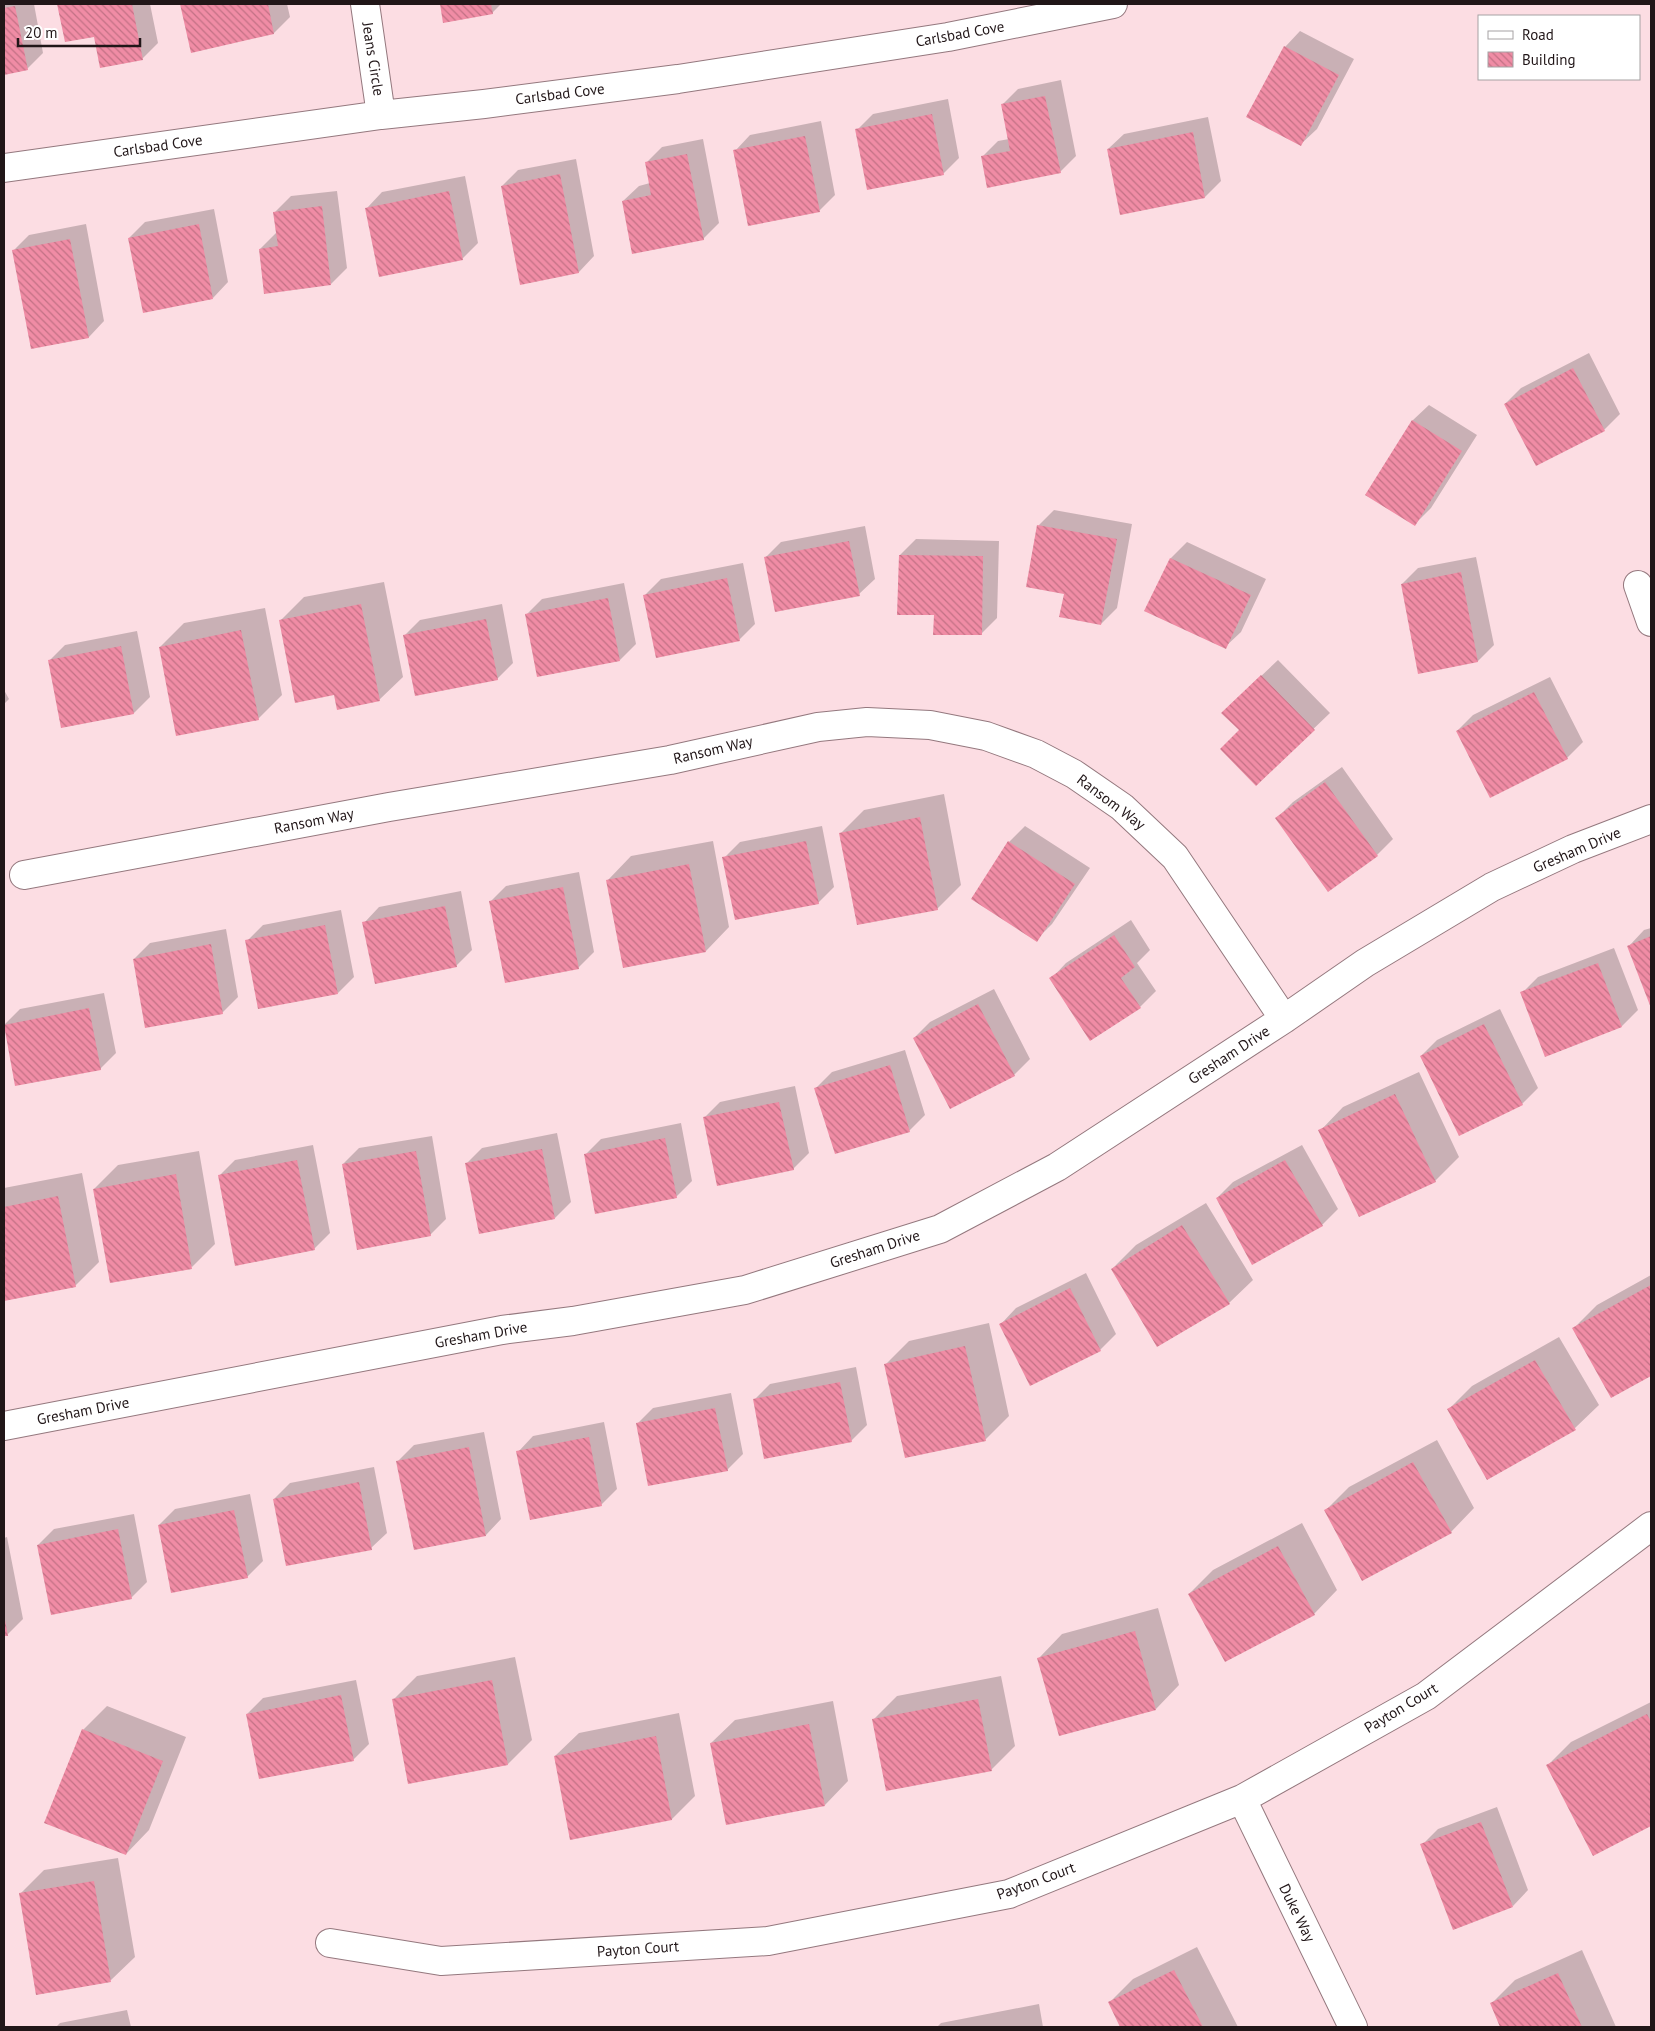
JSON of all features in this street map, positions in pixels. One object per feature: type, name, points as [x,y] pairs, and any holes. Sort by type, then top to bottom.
[{"type":"street","name":"Jeans Circle","points":[[365,4],[382,115]]},
{"type":"street","name":"Carlsbad Cove","points":[[4,168],[382,115],[678,79],[948,37],[1113,4]]},
{"type":"street","points":[[1638,585],[1651,622]]},
{"type":"street","name":"Ransom Way","points":[[24,875],[389,807],[670,760],[818,727],[867,722],[930,725],[986,736],[1036,754],[1074,774],[1122,807],[1175,857],[1284,1020]]},
{"type":"street","name":"Gresham Drive","points":[[4,1426],[502,1330],[573,1321],[746,1290],[940,1229],[1057,1167],[1284,1020],[1365,963],[1492,887],[1573,850],[1651,819]]},
{"type":"street","name":"Payton Court","points":[[330,1943],[441,1961],[768,1941],[1009,1894],[1242,1799],[1426,1696],[1651,1526]]},
{"type":"street","name":"Duke Way","points":[[1242,1799],[1353,2027]]},
{"type":"building","points":[[57,4],[132,4],[143,60],[100,68],[94,37],[65,42]]},
{"type":"building","points":[[180,4],[268,4],[274,34],[191,53]]},
{"type":"building","points":[[440,4],[491,4],[493,14],[443,23]]},
{"type":"building","points":[[15,6],[28,70],[4,75],[4,8]]},
{"type":"building","points":[[1284,46],[1339,75],[1301,146],[1246,117]]},
{"type":"building","points":[[1045,96],[1061,173],[987,188],[981,156],[1010,151],[1001,104]]},
{"type":"building","points":[[932,114],[944,175],[867,190],[855,129]]},
{"type":"building","points":[[1193,132],[1205,198],[1120,215],[1107,149]]},
{"type":"building","points":[[805,136],[820,212],[748,226],[733,150]]},
{"type":"building","points":[[687,154],[704,240],[632,254],[622,201],[651,195],[645,162]]},
{"type":"building","points":[[560,174],[579,273],[520,285],[501,186]]},
{"type":"building","points":[[449,191],[463,260],[379,277],[365,208]]},
{"type":"building","points":[[322,206],[331,285],[264,294],[259,249],[278,246],[273,212]]},
{"type":"building","points":[[199,224],[213,299],[143,313],[128,238]]},
{"type":"building","points":[[70,239],[89,338],[31,349],[12,250]]},
{"type":"building","points":[[1573,368],[1605,431],[1536,466],[1504,404]]},
{"type":"building","points":[[1412,420],[1462,451],[1415,526],[1365,495]]},
{"type":"building","points":[[1037,525],[1117,539],[1101,625],[1059,617],[1064,594],[1026,587]]},
{"type":"building","points":[[849,541],[860,596],[775,612],[764,557]]},
{"type":"building","points":[[899,555],[983,556],[982,635],[933,635],[934,615],[897,615]]},
{"type":"building","points":[[1170,558],[1251,595],[1226,649],[1144,611]]},
{"type":"building","points":[[1461,572],[1478,662],[1418,674],[1401,584]]},
{"type":"building","points":[[727,578],[740,641],[656,658],[643,595]]},
{"type":"building","points":[[608,598],[620,661],[537,677],[525,614]]},
{"type":"building","points":[[361,604],[380,701],[337,710],[334,695],[295,703],[279,620]]},
{"type":"building","points":[[486,619],[498,680],[415,696],[403,635]]},
{"type":"building","points":[[241,630],[259,720],[176,736],[159,647]]},
{"type":"building","points":[[121,646],[134,714],[61,728],[48,660]]},
{"type":"building","points":[[1261,675],[1315,730],[1256,786],[1220,749],[1239,730],[1221,713]]},
{"type":"building","points":[[1534,692],[1568,759],[1490,798],[1456,731]]},
{"type":"building","points":[[1325,782],[1378,856],[1328,892],[1275,818]]},
{"type":"building","points":[[920,817],[938,910],[857,925],[839,833]]},
{"type":"building","points":[[806,841],[819,904],[735,920],[722,857]]},
{"type":"building","points":[[1008,841],[1075,884],[1037,942],[971,899]]},
{"type":"building","points":[[689,864],[706,952],[623,968],[606,880]]},
{"type":"building","points":[[563,887],[579,969],[505,983],[489,901]]},
{"type":"building","points":[[445,906],[457,967],[375,984],[362,922]]},
{"type":"building","points":[[325,925],[338,994],[258,1009],[245,940]]},
{"type":"building","points":[[1114,935],[1135,967],[1121,978],[1141,1008],[1090,1041],[1049,978]]},
{"type":"building","points":[[1651,936],[1651,1008],[1627,946]]},
{"type":"building","points":[[211,944],[223,1014],[145,1028],[133,959]]},
{"type":"building","points":[[1598,963],[1622,1027],[1545,1057],[1520,992]]},
{"type":"building","points":[[978,1004],[1015,1076],[950,1109],[913,1038]]},
{"type":"building","points":[[89,1008],[101,1070],[15,1086],[4,1025]]},
{"type":"building","points":[[1484,1024],[1523,1105],[1459,1136],[1420,1056]]},
{"type":"building","points":[[890,1065],[910,1132],[835,1154],[814,1088]]},
{"type":"building","points":[[1395,1094],[1436,1182],[1359,1217],[1318,1130]]},
{"type":"building","points":[[779,1102],[794,1170],[717,1186],[703,1117]]},
{"type":"building","points":[[665,1138],[677,1198],[595,1214],[584,1154]]},
{"type":"building","points":[[542,1149],[555,1219],[479,1234],[465,1163]]},
{"type":"building","points":[[416,1151],[431,1236],[357,1250],[342,1164]]},
{"type":"building","points":[[297,1160],[315,1250],[235,1266],[218,1175]]},
{"type":"building","points":[[1285,1160],[1323,1226],[1252,1265],[1216,1198]]},
{"type":"building","points":[[176,1174],[192,1269],[110,1283],[93,1189]]},
{"type":"building","points":[[58,1196],[76,1287],[4,1301],[4,1207]]},
{"type":"building","points":[[1182,1225],[1230,1304],[1157,1347],[1111,1269]]},
{"type":"building","points":[[1651,1285],[1651,1376],[1611,1398],[1572,1328]]},
{"type":"building","points":[[1070,1288],[1101,1351],[1030,1386],[999,1324]]},
{"type":"building","points":[[965,1346],[986,1441],[905,1458],[884,1364]]},
{"type":"building","points":[[1535,1360],[1576,1430],[1487,1480],[1447,1409]]},
{"type":"building","points":[[840,1382],[852,1442],[764,1459],[753,1399]]},
{"type":"building","points":[[715,1408],[728,1471],[648,1486],[636,1423]]},
{"type":"building","points":[[589,1437],[602,1506],[530,1520],[516,1451]]},
{"type":"building","points":[[469,1447],[486,1536],[414,1550],[396,1461]]},
{"type":"building","points":[[1413,1462],[1452,1533],[1362,1581],[1324,1510]]},
{"type":"building","points":[[359,1482],[372,1550],[286,1566],[273,1499]]},
{"type":"building","points":[[234,1510],[248,1578],[171,1593],[158,1525]]},
{"type":"building","points":[[118,1529],[132,1599],[51,1615],[37,1545]]},
{"type":"building","points":[[1278,1546],[1315,1615],[1225,1662],[1188,1594]]},
{"type":"building","points":[[5,1620],[8,1636],[4,1636]]},
{"type":"building","points":[[1135,1631],[1156,1710],[1059,1736],[1037,1658]]},
{"type":"building","points":[[492,1680],[508,1765],[408,1784],[392,1699]]},
{"type":"building","points":[[341,1695],[354,1761],[259,1779],[246,1714]]},
{"type":"building","points":[[978,1699],[992,1771],[886,1791],[872,1719]]},
{"type":"building","points":[[1647,1714],[1651,1722],[1651,1826],[1593,1856],[1546,1765]]},
{"type":"building","points":[[809,1724],[825,1806],[726,1825],[710,1743]]},
{"type":"building","points":[[82,1729],[163,1761],[126,1855],[44,1823]]},
{"type":"building","points":[[656,1736],[672,1820],[570,1840],[554,1756]]},
{"type":"building","points":[[1481,1822],[1513,1907],[1453,1930],[1420,1844]]},
{"type":"building","points":[[94,1881],[111,1982],[36,1995],[19,1893]]},
{"type":"building","points":[[1174,1970],[1203,2027],[1120,2027],[1108,2002]]},
{"type":"building","points":[[1558,1973],[1582,2027],[1500,2027],[1490,2003]]}]
